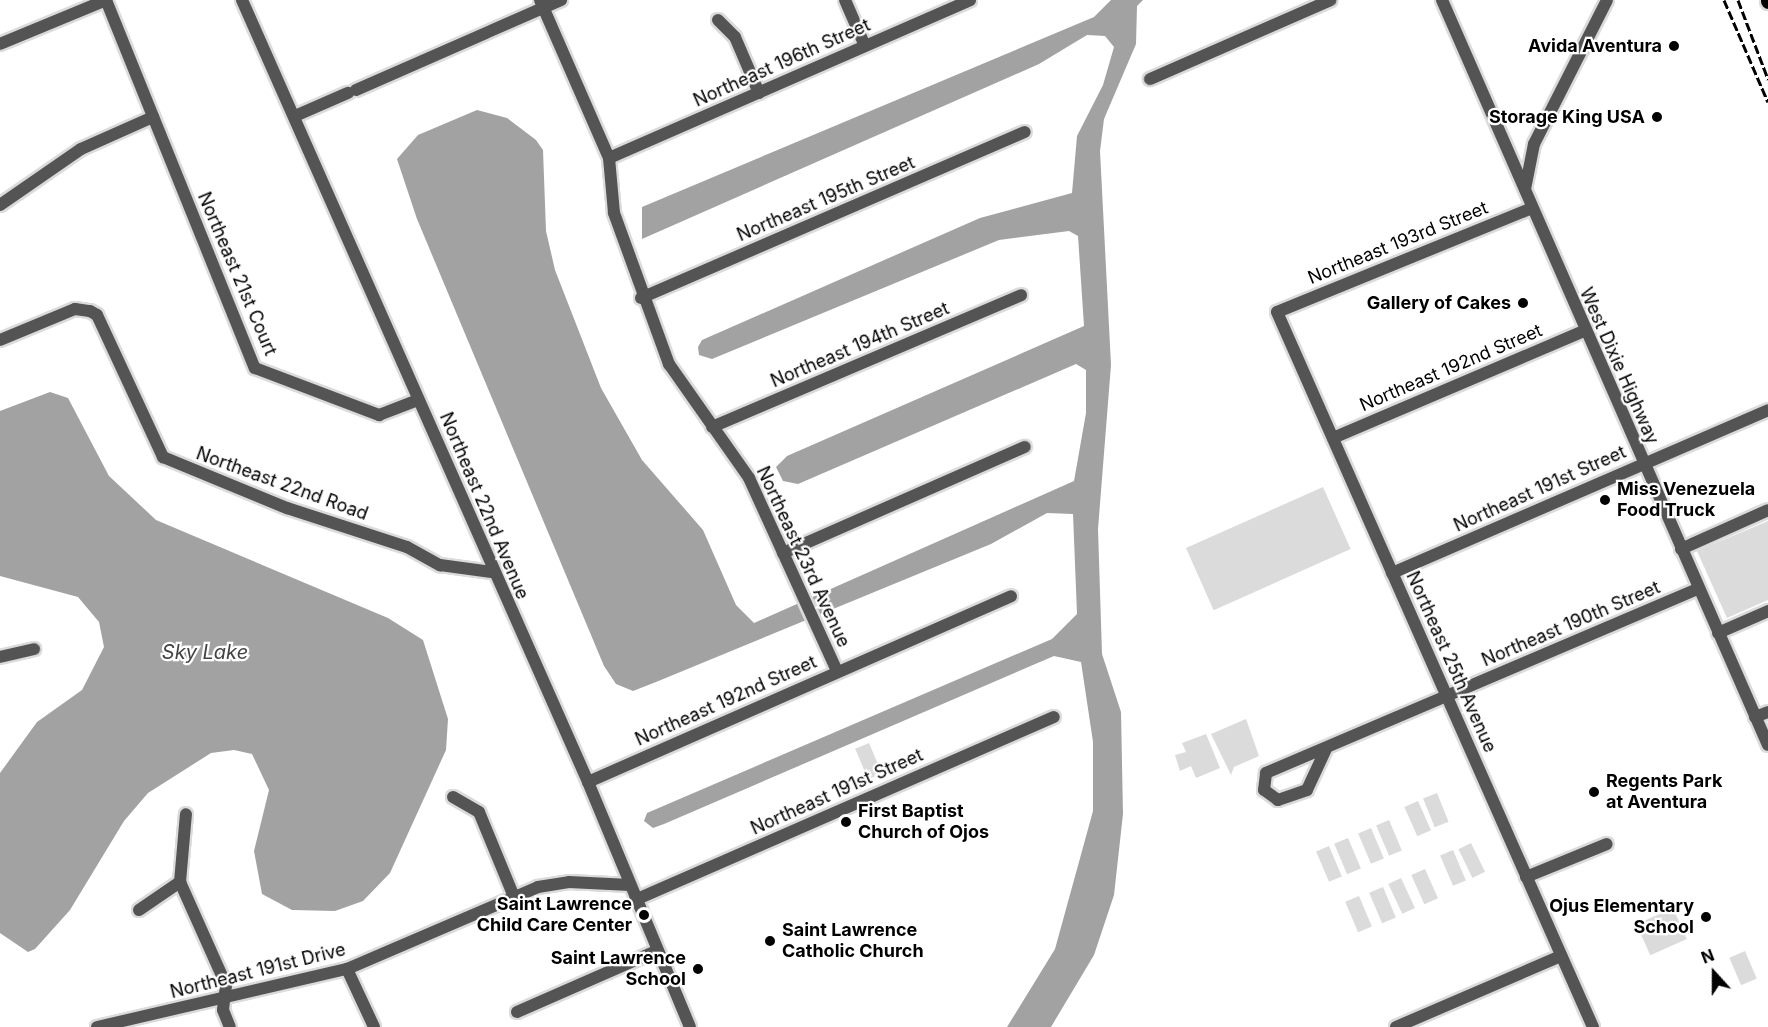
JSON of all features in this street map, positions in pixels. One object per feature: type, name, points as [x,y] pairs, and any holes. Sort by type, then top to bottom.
[{"type":"street","points":[[0,44],[106,0]]},
{"type":"street","name":"Northeast 21st Court","points":[[106,0],[255,368],[379,415],[418,400]]},
{"type":"street","name":"Northeast 22nd Avenue","points":[[242,0],[295,116],[492,572],[588,782],[656,951],[690,1027]]},
{"type":"street","points":[[295,116],[542,4],[561,0]]},
{"type":"street","points":[[845,0],[865,46]]},
{"type":"street","name":"Northeast 196th Street","points":[[609,159],[970,0]]},
{"type":"street","points":[[1150,80],[1331,0]]},
{"type":"street","name":"West Dixie Highway","points":[[1442,0],[1584,331],[1768,745]]},
{"type":"street","points":[[1525,193],[1534,144],[1607,0]]},
{"type":"street","name":"Northeast 23rd Avenue","points":[[542,4],[609,159],[614,213],[640,298],[669,364],[749,478],[837,671]]},
{"type":"street","points":[[718,20],[735,37],[759,93]]},
{"type":"street","points":[[0,205],[81,149],[153,117]]},
{"type":"street","name":"Northeast 195th Street","points":[[640,298],[1025,132]]},
{"type":"street","name":"Northeast 193rd Street","points":[[1278,312],[1532,208]]},
{"type":"street","name":"Northeast 194th Street","points":[[712,427],[1022,295]]},
{"type":"street","name":"Northeast 22nd Road","points":[[0,340],[75,309],[97,315],[163,457],[286,508],[407,547],[440,565],[492,572]]},
{"type":"street","name":"Northeast 25th Avenue","points":[[1278,312],[1593,1027]]},
{"type":"street","name":"Northeast 192nd Street","points":[[1333,438],[1584,331]]},
{"type":"street","name":"Northeast 191st Street","points":[[1392,573],[1768,410]]},
{"type":"street","points":[[783,553],[1025,447]]},
{"type":"street","points":[[1681,549],[1768,510]]},
{"type":"street","name":"Northeast 190th Street","points":[[1326,749],[1306,790],[1278,800],[1264,790],[1266,773],[1698,589]]},
{"type":"street","name":"Northeast 192nd Street","points":[[588,782],[1011,596]]},
{"type":"street","points":[[1718,633],[1768,611]]},
{"type":"street","points":[[0,657],[34,649]]},
{"type":"street","points":[[1755,717],[1768,712]]},
{"type":"street","name":"Northeast 191st Street","points":[[635,900],[1054,717]]},
{"type":"street","points":[[453,797],[479,812],[514,897]]},
{"type":"street","points":[[186,814],[180,882],[226,985],[224,1000],[230,1027]]},
{"type":"street","points":[[1526,877],[1607,844]]},
{"type":"street","points":[[139,910],[180,882]]},
{"type":"street","name":"Northeast 191st Drive","points":[[103,1026],[224,1000],[347,969],[514,897],[569,882],[630,885]]},
{"type":"street","points":[[517,1012],[656,951]]},
{"type":"street","points":[[1396,1027],[1560,956]]},
{"type":"street","points":[[347,969],[374,1027]]},
{"type":"shaded area","points":[[1323,487],[1351,549],[1214,610],[1186,548]]},
{"type":"shaded area","points":[[1768,521],[1768,600],[1727,618],[1697,551]]},
{"type":"shaded area","points":[[1246,719],[1259,756],[1234,767],[1231,775],[1211,734]]},
{"type":"shaded area","points":[[1206,734],[1220,768],[1196,778],[1191,766],[1180,771],[1175,755],[1186,752],[1182,743]]},
{"type":"shaded area","points":[[869,743],[882,773],[868,779],[855,749]]},
{"type":"shaded area","points":[[1437,793],[1449,822],[1435,827],[1423,799]]},
{"type":"shaded area","points":[[1418,801],[1431,830],[1417,836],[1404,807]]},
{"type":"shaded area","points":[[1389,820],[1402,850],[1389,856],[1376,825]]},
{"type":"shaded area","points":[[1371,828],[1384,858],[1371,864],[1358,833]]},
{"type":"shaded area","points":[[1348,838],[1361,868],[1347,874],[1334,844]]},
{"type":"shaded area","points":[[1471,843],[1485,872],[1472,878],[1458,849]]},
{"type":"shaded area","points":[[1329,846],[1342,876],[1329,882],[1316,851]]},
{"type":"shaded area","points":[[1453,850],[1466,880],[1453,886],[1440,855]]},
{"type":"shaded area","points":[[1425,869],[1438,898],[1424,904],[1411,875]]},
{"type":"shaded area","points":[[1401,878],[1415,908],[1402,914],[1388,884]]},
{"type":"shaded area","points":[[1383,887],[1396,917],[1382,923],[1369,893]]},
{"type":"shaded area","points":[[1359,896],[1372,926],[1358,932],[1345,902]]},
{"type":"shaded area","points":[[1673,908],[1687,939],[1650,955],[1636,924]]},
{"type":"shaded area","points":[[1745,951],[1757,979],[1741,985],[1729,958]]},
{"type":"water","points":[[1111,0],[1143,0],[1137,6],[1136,44],[1104,119],[1100,151],[1111,365],[1098,529],[1102,654],[1121,712],[1123,814],[1114,895],[1094,955],[1051,1027],[1007,1027],[1055,949],[1093,811],[1093,742],[1081,662],[1054,656],[664,824],[653,828],[644,821],[647,813],[1052,639],[1077,614],[1073,514],[1047,513],[991,544],[633,691],[616,684],[604,666],[417,219],[397,159],[418,135],[477,110],[507,118],[536,140],[543,150],[546,231],[555,270],[601,388],[642,460],[703,530],[736,605],[754,623],[1074,481],[1086,413],[1086,370],[1076,364],[798,484],[783,481],[776,467],[787,456],[1084,326],[1078,236],[1069,231],[999,240],[712,359],[699,355],[698,347],[702,340],[980,218],[1072,193],[1077,136],[1103,85],[1114,47],[1105,36],[1087,35],[1039,64],[642,239],[642,207],[1094,17]]},
{"type":"water","name":"Sky Lake","points":[[50,392],[68,398],[109,476],[156,520],[388,618],[423,640],[448,719],[446,750],[390,873],[363,901],[335,911],[292,910],[262,894],[254,851],[269,790],[252,754],[234,750],[211,753],[148,793],[124,821],[70,910],[35,949],[28,952],[0,933],[0,773],[37,722],[82,690],[104,647],[99,622],[78,597],[0,576],[0,411]]},
{"type":"railway","points":[[1724,0],[1768,102]]},
{"type":"railway","points":[[1738,0],[1768,79]]},
{"type":"place","name":"Avida Aventura","points":[[1674,46]]},
{"type":"place","name":"Storage King USA","points":[[1657,117]]},
{"type":"place","name":"Gallery of Cakes","points":[[1523,303]]},
{"type":"place","name":"Miss Venezuela Food Truck","points":[[1605,500]]},
{"type":"place","name":"Regents Park at Aventura","points":[[1594,792]]},
{"type":"place","name":"First Baptist Church of Ojos","points":[[846,822]]},
{"type":"place","name":"Saint Lawrence Child Care Center","points":[[644,915]]},
{"type":"place","name":"Ojus Elementary School","points":[[1706,917]]},
{"type":"place","name":"Saint Lawrence Catholic Church","points":[[770,941]]},
{"type":"place","name":"Saint Lawrence School","points":[[698,969]]}]
